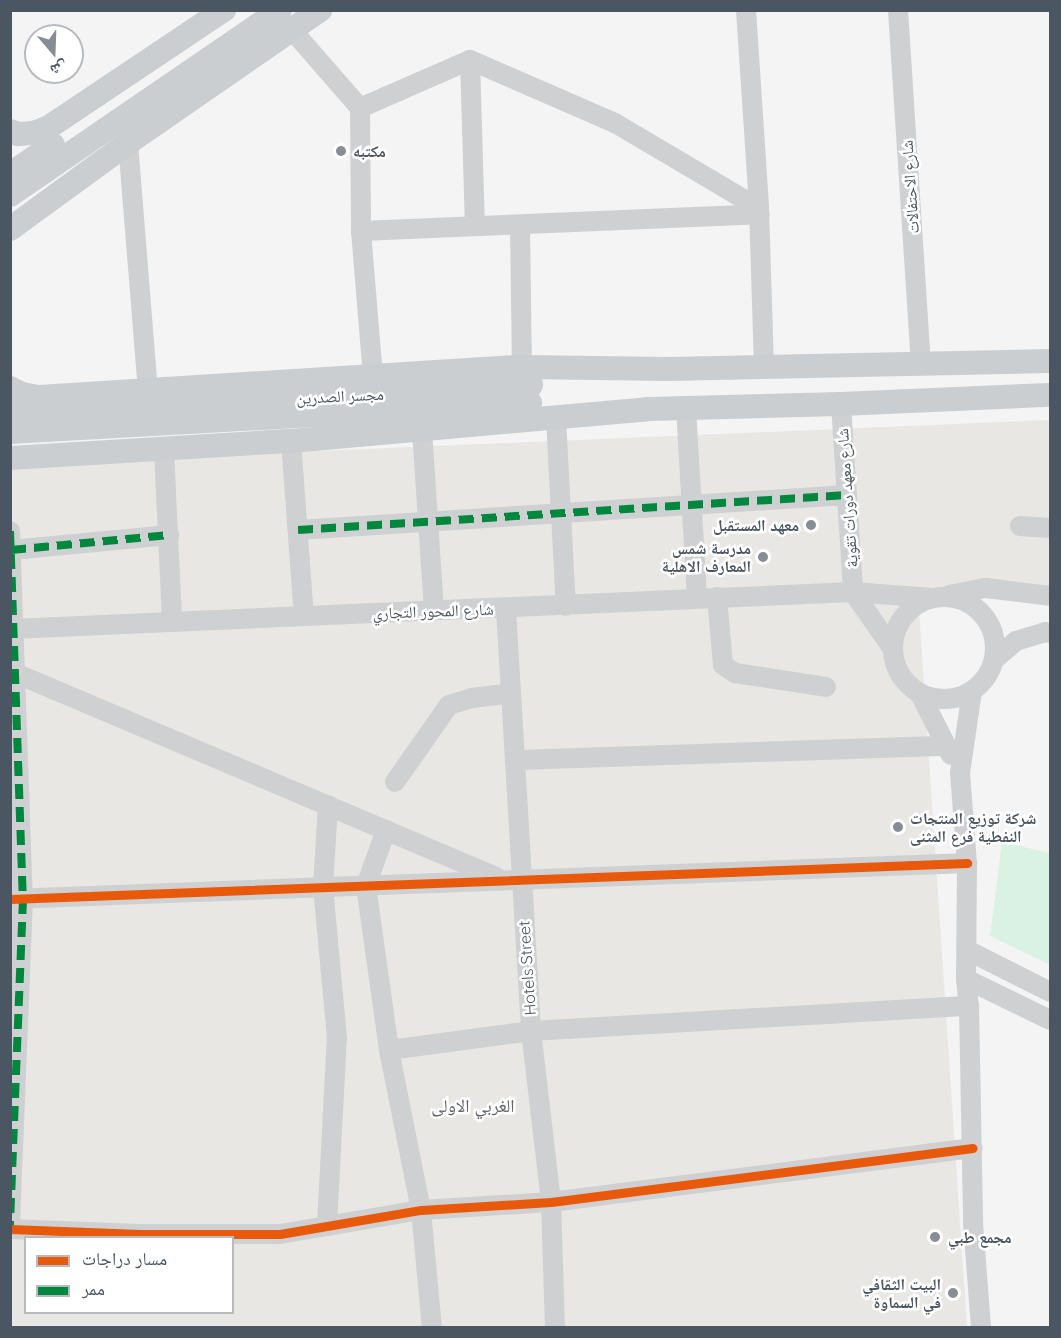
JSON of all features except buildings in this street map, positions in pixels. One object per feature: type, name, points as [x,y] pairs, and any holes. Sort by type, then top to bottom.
[{"type":"main road","points":[[10,131],[18,134],[33,133],[49,127],[224,10]]},
{"type":"main road","points":[[10,174],[251,10]]},
{"type":"main road","points":[[10,195],[286,20],[320,10]]},
{"type":"main road","points":[[10,230],[128,143],[286,20]]},
{"type":"main road","name":"مجسر الصدرين","points":[[10,414],[579,382],[668,369],[1050,361]]},
{"type":"main road","points":[[10,388],[30,397],[148,392],[373,376],[527,385]]},
{"type":"main road","name":"مجسر الصدرين","points":[[10,432],[527,385],[648,409]]},
{"type":"main road","points":[[93,394],[80,396],[66,406],[64,430],[69,442],[79,451],[101,454]]},
{"type":"main road","points":[[10,458],[291,441],[648,409],[1050,395]]},
{"type":"street","points":[[746,10],[760,211],[764,367]]},
{"type":"street","name":"شارع الاحتفالات","points":[[898,10],[921,364]]},
{"type":"street","points":[[286,20],[360,108],[362,231],[373,376]]},
{"type":"street","points":[[360,108],[470,60],[615,123],[760,211]]},
{"type":"street","points":[[470,60],[475,226]]},
{"type":"street","points":[[128,143],[148,392]]},
{"type":"street","points":[[362,231],[520,226],[760,211]]},
{"type":"street","points":[[520,226],[527,385]]},
{"type":"street","name":"شارع معهد دورات تقوية","points":[[840,404],[854,592]]},
{"type":"street","points":[[686,407],[697,598]]},
{"type":"street","points":[[556,418],[563,515],[566,606]]},
{"type":"street","points":[[422,430],[434,609]]},
{"type":"street","points":[[291,441],[304,615]]},
{"type":"street","points":[[164,450],[172,622]]},
{"type":"street","points":[[298,530],[563,515],[690,503],[847,495]]},
{"type":"street","points":[[1020,526],[1050,528]]},
{"type":"street","points":[[10,531],[15,673],[13,698],[17,899],[10,1228],[139,1234],[280,1234],[421,1210],[551,1202],[973,1148]]},
{"type":"street","points":[[11,550],[169,535]]},
{"type":"street","points":[[939,597],[967,603],[981,613],[990,627],[995,643],[994,660],[986,678],[972,691],[956,699],[937,700],[920,694],[905,682],[895,666],[892,648],[895,632],[902,618],[914,607],[939,597],[986,588],[1050,596]]},
{"type":"street","points":[[854,592],[892,648]]},
{"type":"street","name":"شارع المحور التجاري","points":[[12,629],[854,592],[939,597]]},
{"type":"street","points":[[717,597],[723,664],[735,673],[826,687]]},
{"type":"street","name":"Hotels Street","points":[[506,609],[517,760],[521,879],[531,1031],[551,1202],[555,1328]]},
{"type":"street","points":[[994,660],[1016,641],[1045,632],[1050,633]]},
{"type":"street","points":[[15,673],[501,879]]},
{"type":"street","points":[[972,691],[960,774],[967,863],[966,979],[969,1006],[973,1223],[981,1328]]},
{"type":"street","points":[[395,782],[449,705],[472,698],[511,693]]},
{"type":"street","points":[[920,694],[960,774]]},
{"type":"street","points":[[517,760],[947,746]]},
{"type":"street","points":[[327,1226],[337,1038],[323,888],[328,805]]},
{"type":"street","points":[[386,830],[366,886],[389,1050],[421,1210],[432,1328]]},
{"type":"street","points":[[17,899],[967,863]]},
{"type":"street","points":[[967,950],[1050,992]]},
{"type":"street","points":[[966,979],[1050,1020]]},
{"type":"street","points":[[389,1050],[531,1031],[969,1006]]},
{"type":"shaded area","points":[[1050,420],[1050,595],[918,595],[967,1327],[11,1327],[10,464]]},
{"type":"green space","points":[[1002,842],[1050,853],[1050,965],[990,936]]},
{"type":"marked path","points":[[298,530],[847,495]]},
{"type":"marked path","points":[[10,531],[23,899],[10,1228]]},
{"type":"marked path","points":[[11,550],[169,535]]},
{"type":"cycle path","points":[[10,899],[967,863]]},
{"type":"cycle path","points":[[10,1229],[139,1234],[280,1234],[421,1210],[551,1202],[973,1148]]},
{"type":"place","name":"مكتبه","points":[[341,151]]},
{"type":"place","name":"معهد المستقبل","points":[[811,525]]},
{"type":"place","name":"مدرسة شمس المعارف الاهلية","points":[[763,557]]},
{"type":"place","name":"شركة توزيع المنتجات النفطية فرع المثنى","points":[[898,827]]},
{"type":"place","name":"مجمع طبي","points":[[935,1237]]},
{"type":"place","name":"البيت الثقافي في السماوة","points":[[953,1293]]},
{"type":"district","name":"الغربي الاولى","points":[[473,1106]]}]
